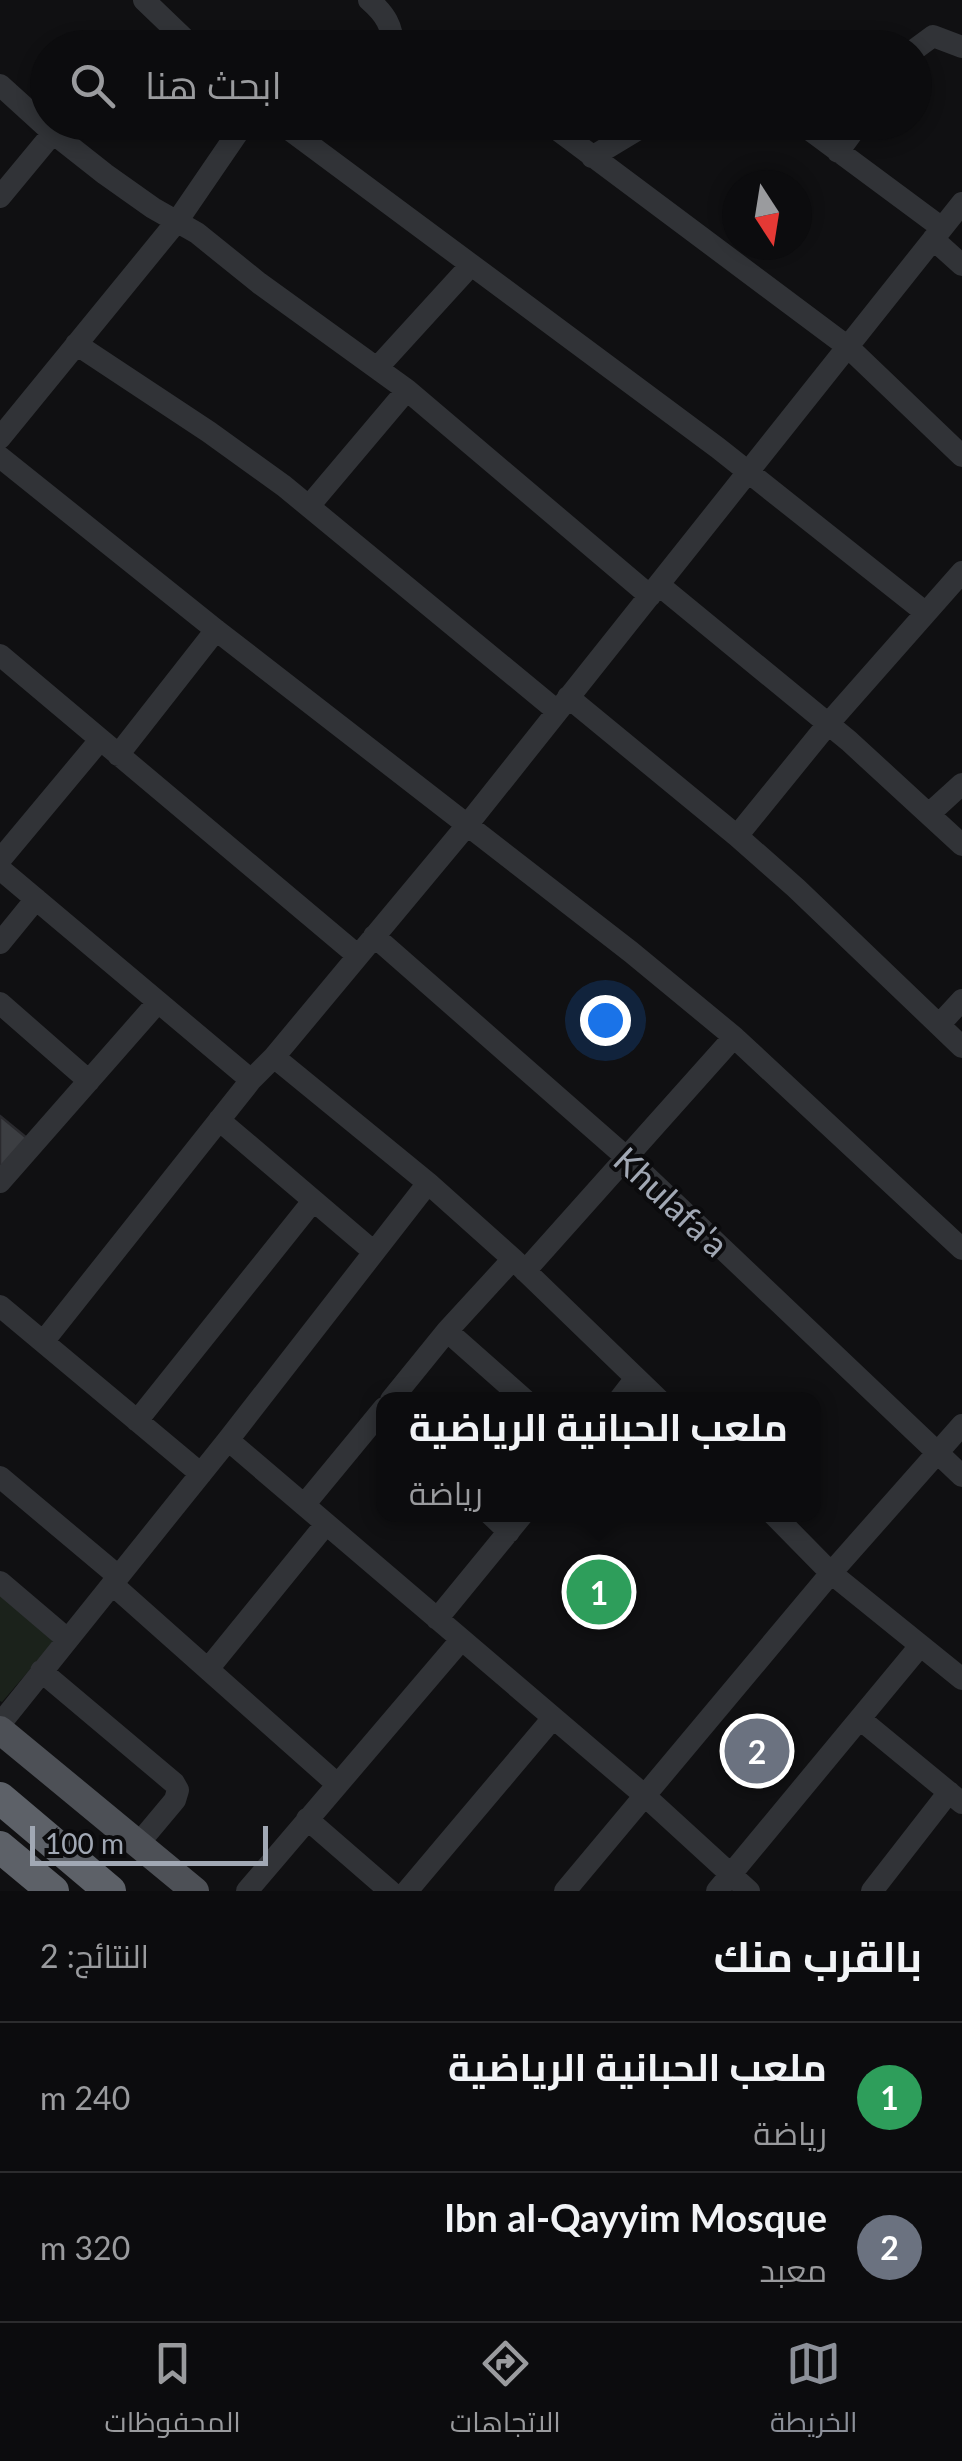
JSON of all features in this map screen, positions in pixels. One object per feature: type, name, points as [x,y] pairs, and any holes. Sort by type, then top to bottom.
[{"type":"highway","points":[[0,1798],[110,1891]]},
{"type":"highway","points":[[0,1846],[53,1891]]},
{"type":"main road","points":[[0,1727],[195,1891]]},
{"type":"street","points":[[369,0],[384,13],[392,30]]},
{"type":"street","points":[[150,2],[177,30]]},
{"type":"street","points":[[932,37],[962,47]]},
{"type":"street","points":[[0,85],[30,112]]},
{"type":"street","points":[[0,196],[48,140]]},
{"type":"street","points":[[63,140],[407,390],[654,591],[828,724],[962,845]]},
{"type":"street","points":[[0,438],[178,220],[232,140]]},
{"type":"street","points":[[303,140],[748,471],[926,613]]},
{"type":"street","points":[[570,140],[848,347],[962,456]]},
{"type":"street","points":[[592,157],[620,140]]},
{"type":"street","points":[[822,140],[938,234],[962,265]]},
{"type":"street","points":[[838,152],[847,140]]},
{"type":"street","points":[[43,1342],[251,1080],[468,824],[962,203]]},
{"type":"street","points":[[377,368],[471,264]]},
{"type":"street","points":[[76,344],[208,432],[309,506],[736,836],[962,1047]]},
{"type":"street","points":[[309,506],[407,390]]},
{"type":"street","points":[[2,463],[631,952],[734,1038],[962,1249]]},
{"type":"street","points":[[736,836],[962,572]]},
{"type":"street","points":[[0,860],[216,630]]},
{"type":"street","points":[[4,666],[109,748],[357,955]]},
{"type":"street","points":[[929,814],[962,784]]},
{"type":"street","points":[[0,870],[251,1080]]},
{"type":"street","points":[[0,943],[36,899]]},
{"type":"street","name":"Khulafa'a","points":[[374,936],[627,1158],[962,1476]]},
{"type":"street","points":[[939,1025],[962,1000]]},
{"type":"street","points":[[0,1002],[88,1081]]},
{"type":"street","points":[[0,1182],[158,1002]]},
{"type":"street","points":[[399,1392],[446,1331],[627,1158],[734,1038]]},
{"type":"street","points":[[274,1057],[428,1183],[651,1392]]},
{"type":"street","points":[[219,1120],[374,1252]]},
{"type":"street","points":[[0,1727],[428,1183]]},
{"type":"street","points":[[137,1420],[314,1200]]},
{"type":"street","points":[[0,1306],[201,1474]]},
{"type":"street","points":[[446,1331],[516,1392]]},
{"type":"street","points":[[625,1392],[636,1378]]},
{"type":"street","points":[[304,1506],[376,1420]]},
{"type":"street","points":[[565,1891],[831,1573],[962,1425]]},
{"type":"street","points":[[228,1440],[644,1795],[724,1883],[750,1891]]},
{"type":"street","points":[[0,1477],[338,1784]]},
{"type":"street","points":[[781,1522],[831,1573],[962,1679]]},
{"type":"street","points":[[437,1619],[516,1523]]},
{"type":"street","points":[[208,1669],[326,1524]]},
{"type":"street","points":[[0,1582],[67,1639]]},
{"type":"street","points":[[247,1891],[461,1640]]},
{"type":"street","points":[[724,1883],[920,1646]]},
{"type":"street","points":[[41,1671],[178,1790],[139,1844]]},
{"type":"street","points":[[407,1891],[553,1718]]},
{"type":"street","points":[[860,1718],[956,1798],[872,1891]]},
{"type":"street","points":[[308,1820],[390,1891]]},
{"type":"shaded area","points":[[0,1592],[56,1639],[2,1702],[0,1701]]},
{"type":"building","points":[[0,1116],[28,1139],[0,1170]]},
{"type":"place","name":"ملعب الحبانية الرياضية","points":[[599,1592]]},
{"type":"place","name":"Ibn al-Qayyim Mosque","points":[[757,1751]]}]
